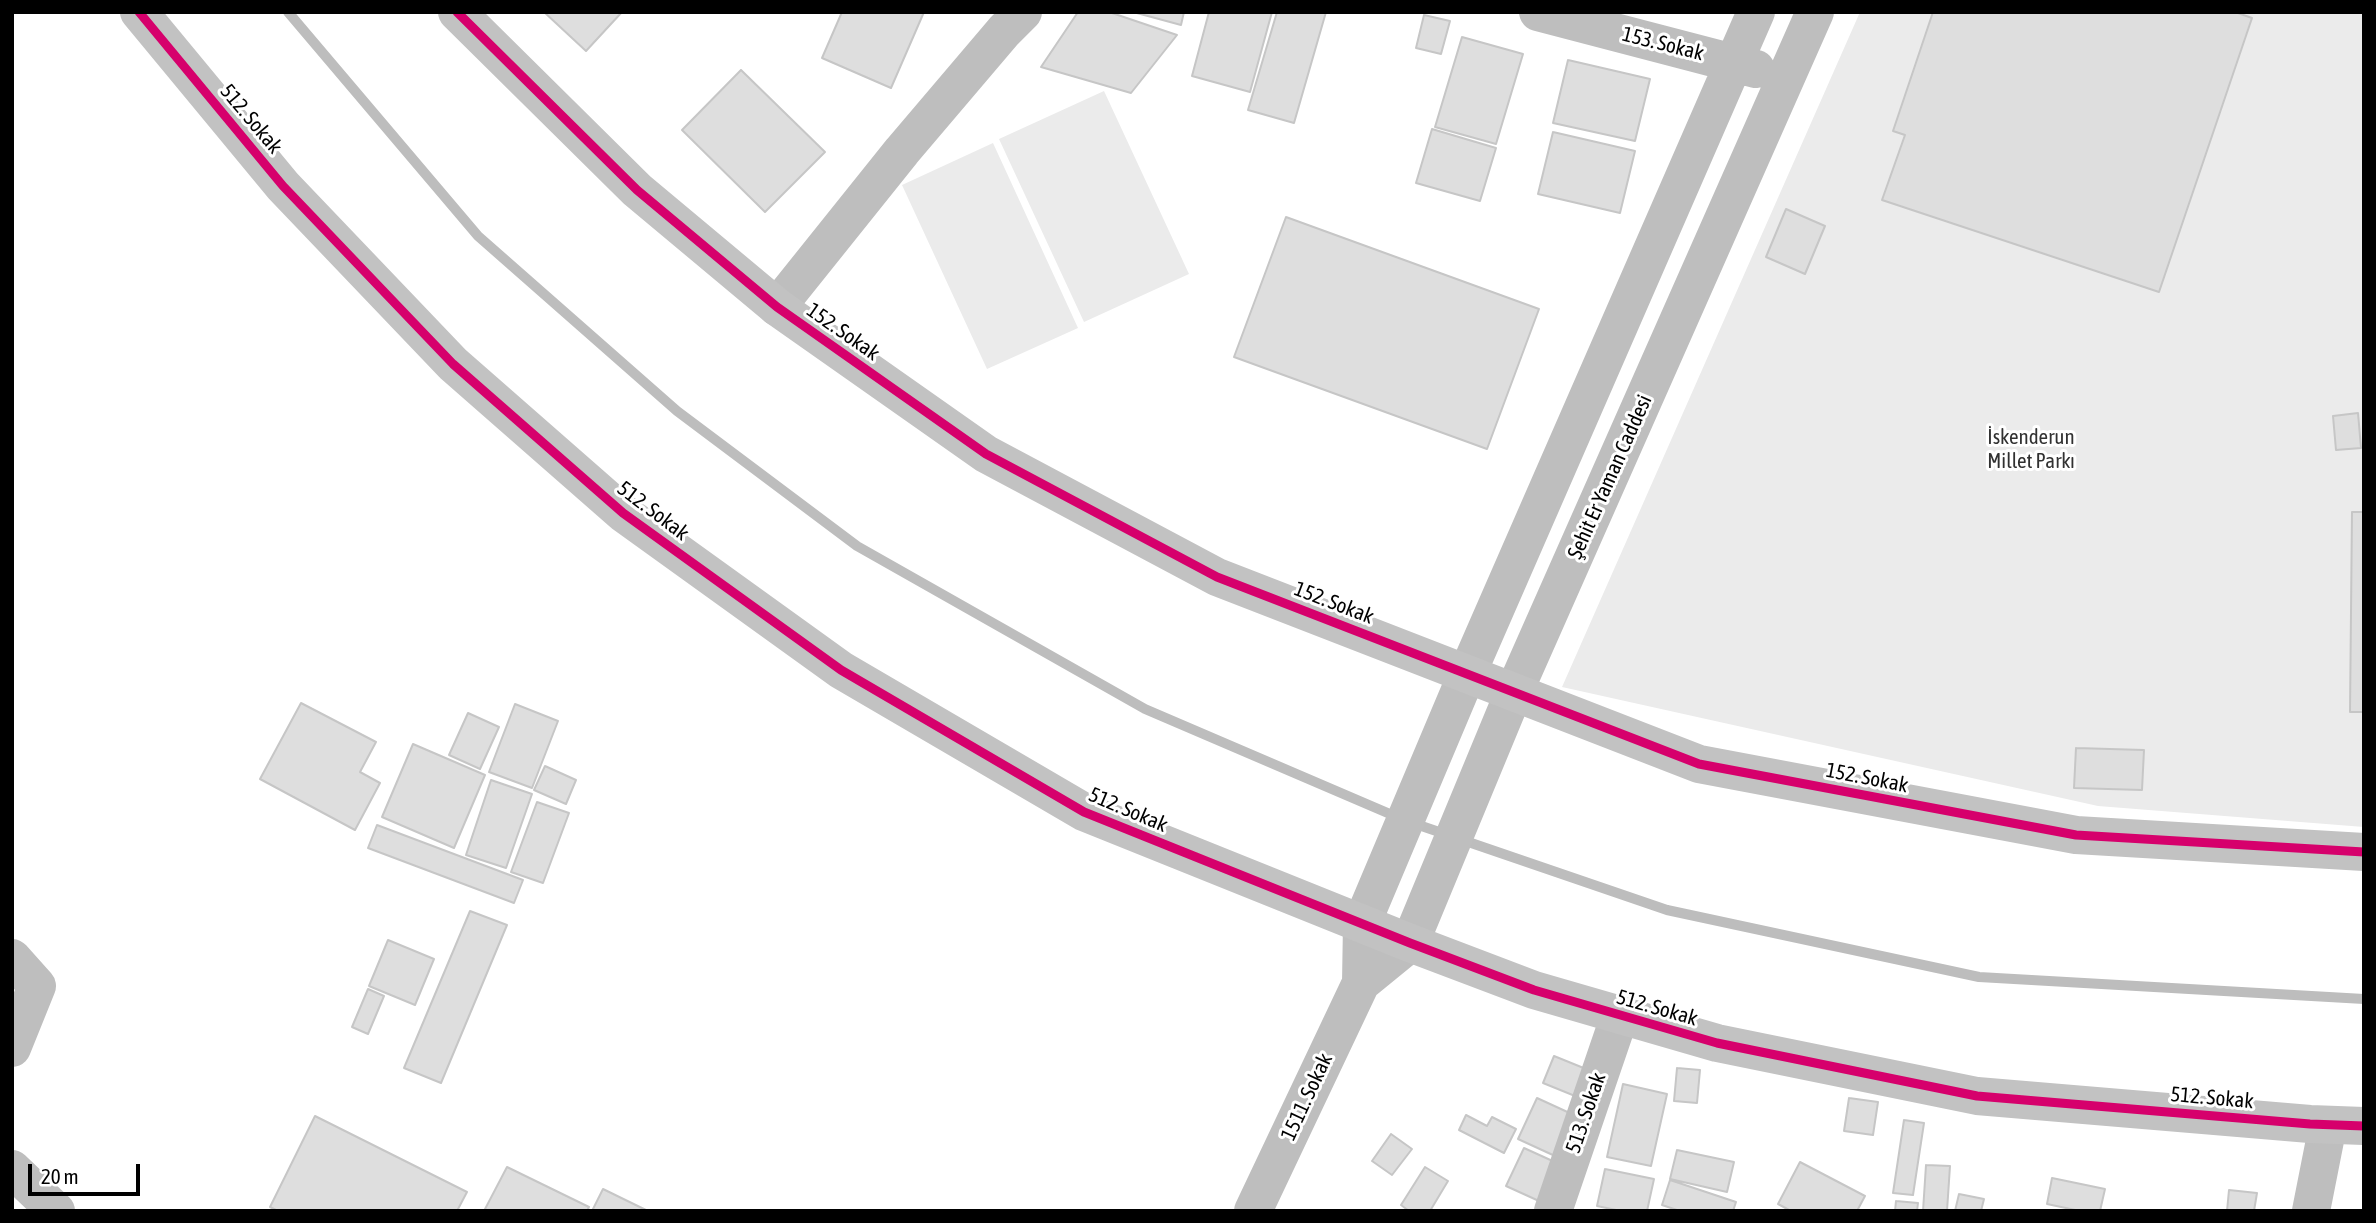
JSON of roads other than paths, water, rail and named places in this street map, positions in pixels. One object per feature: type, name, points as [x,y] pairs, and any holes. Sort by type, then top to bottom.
[{"type":"street","name":"512. Sokak","points":[[139,12],[283,186],[453,364],[623,513],[841,670],[1084,812],[1369,908],[1417,927],[1534,990],[1717,1043],[1977,1096],[2346,1125]]},
{"type":"street","name":"152. Sokak","points":[[457,12],[637,190],[777,307],[998,460],[1217,577],[1699,764],[2076,835],[2364,852]]},
{"type":"street","points":[[777,307],[902,152],[1023,12]]},
{"type":"street","name":"153. Sokak","points":[[1538,12],[1788,78]]},
{"type":"street","points":[[1369,908],[1467,674],[1756,12]]},
{"type":"street","name":"Şehit Er Yaman Caddesi","points":[[1417,927],[1514,692],[1815,12]]},
{"type":"street","name":"1511. Sokak","points":[[1253,1211],[1361,983],[1369,908]]},
{"type":"street","name":"1511. Sokak","points":[[1361,983],[1417,927]]},
{"type":"street","points":[[12,958],[37,986],[12,1048]]},
{"type":"street","name":"513. Sokak","points":[[1553,1211],[1620,1015]]},
{"type":"street","points":[[2311,1211],[2346,1125]]},
{"type":"street","points":[[12,1169],[56,1211]]},
{"type":"waterway","points":[[288,12],[478,236],[677,411],[857,546],[1145,709],[1404,820],[1667,910],[1979,977],[2364,999]]},
{"type":"park label","name":"İskenderun Millet Parkı","points":[[2031,449]]}]
